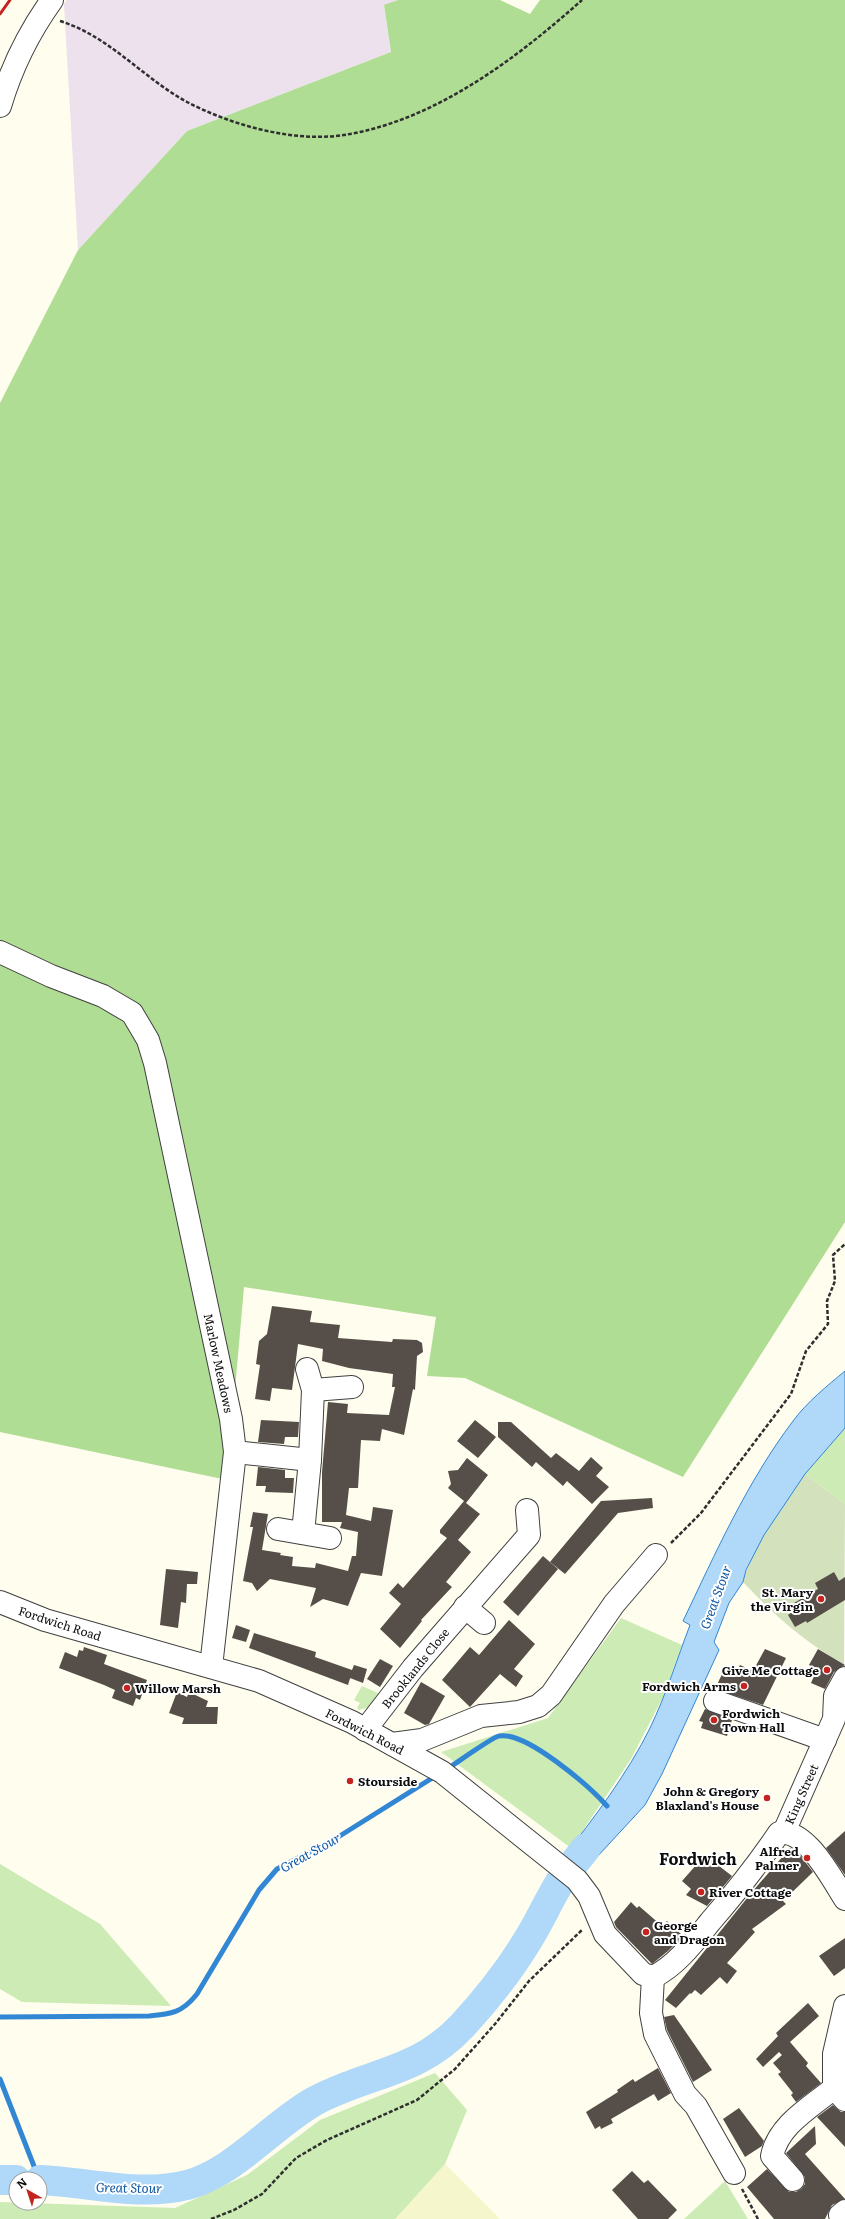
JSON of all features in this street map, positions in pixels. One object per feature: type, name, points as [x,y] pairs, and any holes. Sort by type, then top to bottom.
[{"type":"street","points":[[0,106],[9,77],[46,7]]},
{"type":"street","name":"Marlow Meadows","points":[[0,952],[51,976],[103,996],[132,1013],[148,1040],[156,1063],[231,1418],[235,1452],[211,1667]]},
{"type":"street","points":[[303,1533],[310,1460],[313,1390],[307,1368]]},
{"type":"street","points":[[313,1390],[352,1387]]},
{"type":"street","points":[[235,1452],[310,1460]]},
{"type":"street","name":"Brooklands Close","points":[[365,1730],[413,1668],[529,1535],[527,1510]]},
{"type":"street","points":[[278,1529],[330,1538]]},
{"type":"street","points":[[392,1744],[422,1740],[481,1716],[519,1712],[538,1706],[551,1696],[614,1604],[656,1555]]},
{"type":"street","name":"Fordwich Road","points":[[0,1602],[45,1620],[259,1681],[352,1722],[442,1772],[577,1880],[589,1896],[605,1934],[643,1974],[653,1977]]},
{"type":"street","points":[[465,1607],[484,1623]]},
{"type":"street","name":"King Street","points":[[653,1977],[665,1971],[695,1940],[752,1872],[779,1833],[784,1832],[834,1719],[840,1698]]},
{"type":"street","points":[[715,1701],[825,1740]]},
{"type":"street","points":[[784,1832],[791,1833],[804,1841],[845,1899]]},
{"type":"street","points":[[653,1977],[651,2013],[656,2034],[685,2094],[696,2106],[734,2173]]},
{"type":"street","points":[[793,2180],[772,2156],[774,2143],[796,2118],[839,2094],[834,2054],[845,2006]]},
{"type":"path","points":[[46,7],[70,24],[89,33],[186,101],[227,120],[294,136],[349,134],[416,115],[490,73],[563,17],[582,0]]},
{"type":"path","points":[[656,1555],[675,1540],[701,1513],[791,1394],[806,1351],[828,1324],[827,1301],[835,1282],[833,1255],[845,1244]]},
{"type":"path","points":[[211,2219],[234,2210],[262,2194],[296,2158],[327,2140],[417,2100],[428,2092],[455,2069],[495,2024],[529,1981],[598,1915]]},
{"type":"path","points":[[734,2173],[758,2219]]},
{"type":"shaded area","points":[[67,0],[398,0],[384,6],[391,52],[187,131],[78,250],[64,4]]},
{"type":"green space","points":[[398,0],[500,0],[530,14],[540,0],[845,0],[845,1222],[683,1477],[465,1378],[427,1376],[436,1317],[244,1287],[227,1480],[0,1432],[0,403],[78,250],[187,131],[391,52],[384,5]]},
{"type":"green space","points":[[845,1428],[845,1504],[805,1474]]},
{"type":"green space","points":[[805,1474],[845,1504],[844,1664],[816,1647],[790,1627],[743,1582],[761,1539]]},
{"type":"green space","points":[[621,1618],[682,1645],[663,1697],[631,1759],[571,1848],[441,1752],[548,1718]]},
{"type":"green space","points":[[362,1686],[378,1693],[369,1707],[359,1710],[357,1708],[360,1703],[354,1700]]},
{"type":"green space","points":[[0,1864],[100,1924],[171,2006],[22,2002],[0,1989]]},
{"type":"green space","points":[[435,2073],[467,2110],[445,2164],[395,2219],[0,2219],[0,2202],[8,2202],[8,2211],[48,2211],[48,2204],[175,2208],[247,2175],[320,2120]]},
{"type":"green space","points":[[445,2164],[500,2219],[394,2219]]},
{"type":"green space","points":[[725,2181],[748,2219],[684,2219]]},
{"type":"water","name":"Great Stour","points":[[845,1371],[845,1428],[805,1474],[764,1535],[746,1570],[743,1582],[729,1603],[714,1642],[719,1650],[662,1774],[645,1805],[585,1870],[575,1874],[563,1857],[610,1795],[632,1761],[650,1728],[690,1625],[683,1621],[733,1518],[761,1468],[793,1421],[824,1388]]},
{"type":"building","points":[[272,1306],[312,1311],[310,1322],[340,1325],[338,1338],[392,1342],[393,1339],[417,1340],[422,1343],[423,1352],[417,1356],[415,1390],[413,1389],[404,1435],[382,1429],[380,1441],[361,1440],[358,1488],[349,1488],[346,1515],[371,1521],[373,1507],[393,1510],[382,1576],[361,1573],[348,1606],[323,1599],[310,1607],[316,1588],[270,1579],[257,1591],[252,1583],[243,1581],[253,1527],[250,1527],[253,1512],[268,1514],[262,1550],[281,1553],[280,1555],[293,1557],[292,1566],[315,1568],[316,1563],[348,1571],[352,1556],[356,1556],[358,1532],[340,1528],[342,1522],[322,1522],[322,1472],[328,1402],[348,1404],[347,1413],[389,1415],[395,1387],[392,1387],[393,1374],[349,1368],[322,1361],[323,1349],[298,1344],[292,1390],[272,1388],[270,1401],[255,1399],[260,1365],[256,1364],[259,1341],[267,1334]]},
{"type":"building","points":[[261,1420],[299,1422],[298,1437],[285,1437],[284,1444],[258,1442]]},
{"type":"building","points":[[475,1420],[496,1437],[478,1458],[457,1441]]},
{"type":"building","points":[[498,1422],[511,1422],[551,1458],[556,1453],[579,1471],[591,1457],[603,1468],[596,1476],[609,1487],[592,1504],[567,1481],[563,1486],[536,1462],[532,1467],[498,1437]]},
{"type":"building","points":[[467,1458],[488,1475],[466,1503],[480,1514],[458,1540],[471,1552],[446,1582],[452,1587],[421,1620],[422,1621],[400,1648],[380,1629],[401,1604],[389,1593],[398,1583],[403,1588],[447,1538],[440,1533],[440,1530],[464,1501],[448,1488],[451,1484],[448,1471],[458,1470]]},
{"type":"building","points":[[258,1467],[285,1470],[285,1478],[294,1478],[293,1493],[265,1492],[266,1486],[256,1486]]},
{"type":"building","points":[[652,1498],[653,1508],[618,1513],[565,1574],[550,1562],[601,1501]]},
{"type":"building","points":[[543,1556],[558,1569],[518,1616],[503,1602]]},
{"type":"building","points":[[166,1569],[198,1572],[197,1584],[187,1584],[186,1603],[181,1602],[178,1628],[160,1625]]},
{"type":"building","name":"St. Mary the Virgin","points":[[834,1572],[839,1581],[845,1577],[845,1600],[807,1623],[806,1621],[795,1627],[788,1615],[798,1608],[794,1603],[818,1589],[815,1583]]},
{"type":"building","points":[[509,1620],[535,1644],[514,1669],[523,1676],[516,1687],[500,1674],[470,1707],[442,1680],[470,1647],[479,1655]]},
{"type":"building","points":[[236,1625],[250,1630],[246,1642],[232,1638]]},
{"type":"building","points":[[254,1633],[316,1652],[315,1657],[352,1670],[354,1665],[367,1669],[363,1683],[350,1678],[348,1685],[249,1648]]},
{"type":"building","points":[[84,1647],[107,1655],[104,1664],[147,1680],[140,1700],[136,1698],[133,1706],[112,1698],[115,1690],[59,1668],[65,1652],[77,1657],[79,1650],[83,1651]]},
{"type":"building","name":"Fordwich Arms","points":[[765,1649],[786,1658],[763,1705],[715,1689],[723,1672],[734,1677],[740,1665],[753,1671]]},
{"type":"building","name":"Give Me Cottage","points":[[818,1649],[845,1665],[834,1672],[825,1689],[811,1683],[817,1669],[809,1665]]},
{"type":"building","points":[[380,1659],[393,1666],[380,1687],[367,1679]]},
{"type":"building","points":[[421,1682],[445,1696],[429,1724],[425,1725],[404,1713]]},
{"type":"building","points":[[177,1692],[187,1697],[189,1692],[208,1701],[206,1707],[218,1707],[217,1724],[182,1724],[184,1718],[169,1713]]},
{"type":"building","name":"Fordwich Town Hall","points":[[705,1709],[732,1720],[727,1736],[701,1728],[703,1722],[699,1721]]},
{"type":"building","points":[[845,1831],[845,1875],[826,1848]]},
{"type":"building","points":[[790,1848],[800,1855],[813,1872],[783,1901],[786,1904],[752,1929],[755,1932],[727,1963],[737,1971],[727,1984],[720,1977],[701,1995],[695,1990],[691,1994],[690,1993],[676,2008],[665,2000],[752,1892]]},
{"type":"building","points":[[705,1855],[732,1876],[707,1906],[686,1895],[691,1889],[682,1881]]},
{"type":"building","name":"George and Dragon","points":[[631,1902],[637,1908],[639,1906],[662,1926],[667,1921],[683,1936],[652,1964],[616,1927],[614,1922]]},
{"type":"building","points":[[845,1938],[845,1968],[834,1976],[819,1956]]},
{"type":"building","points":[[808,2003],[819,2016],[790,2042],[808,2063],[806,2066],[821,2083],[796,2102],[791,2095],[793,2093],[778,2074],[781,2072],[773,2063],[782,2055],[779,2052],[763,2067],[756,2059],[778,2036],[776,2033]]},
{"type":"building","points":[[674,2015],[712,2070],[693,2082],[667,2030],[664,2017]]},
{"type":"building","points":[[658,2068],[671,2093],[658,2101],[654,2094],[611,2119],[613,2123],[601,2129],[600,2126],[595,2129],[586,2112],[618,2092],[617,2090],[633,2079],[635,2082]]},
{"type":"building","points":[[833,2105],[841,2112],[845,2112],[845,2147],[817,2117]]},
{"type":"building","points":[[739,2108],[764,2141],[762,2146],[745,2157],[723,2119]]},
{"type":"building","points":[[815,2126],[816,2144],[805,2154],[845,2199],[832,2205],[825,2219],[774,2219],[747,2187],[767,2169],[789,2192],[796,2192],[801,2189],[805,2184],[805,2177],[786,2153]]},
{"type":"building","points":[[632,2171],[644,2183],[648,2180],[677,2210],[668,2219],[638,2219],[612,2190]]},
{"type":"waterway","name":"Great Stour","points":[[447,1769],[496,1737],[511,1737],[525,1742],[556,1762],[586,1786],[607,1806]]},
{"type":"waterway","name":"Great Stour","points":[[0,2017],[149,2016],[170,2013],[181,2009],[197,1994],[259,1890],[277,1869],[335,1839],[437,1775]]},
{"type":"waterway","name":"Great Stour","points":[[48,2180],[114,2188],[151,2190],[187,2185],[204,2179],[237,2160],[297,2112],[313,2102],[353,2084],[409,2064],[427,2054],[445,2042],[462,2026],[498,1984],[529,1938],[560,1882],[586,1848]]},
{"type":"waterway","name":"Great Stour","points":[[0,2079],[36,2171]]},
{"type":"waterway","name":"Great Stour","points":[[0,2180],[8,2180]]},
{"type":"railway","points":[[0,14],[10,0]]},
{"type":"place","name":"St. Mary the Virgin","points":[[821,1599]]},
{"type":"place","name":"Give Me Cottage","points":[[827,1670]]},
{"type":"place","name":"Fordwich Arms","points":[[744,1686]]},
{"type":"place","name":"Willow Marsh","points":[[127,1688]]},
{"type":"place","name":"Fordwich Town Hall","points":[[714,1720]]},
{"type":"place","name":"Stourside","points":[[350,1781]]},
{"type":"place","name":"John & Gregory Blaxland's House","points":[[767,1798]]},
{"type":"place","name":"Alfred Palmer","points":[[807,1858]]},
{"type":"place","name":"River Cottage","points":[[701,1892]]},
{"type":"place","name":"George and Dragon","points":[[646,1932]]},
{"type":"district","name":"Fordwich","points":[[698,1858]]}]
